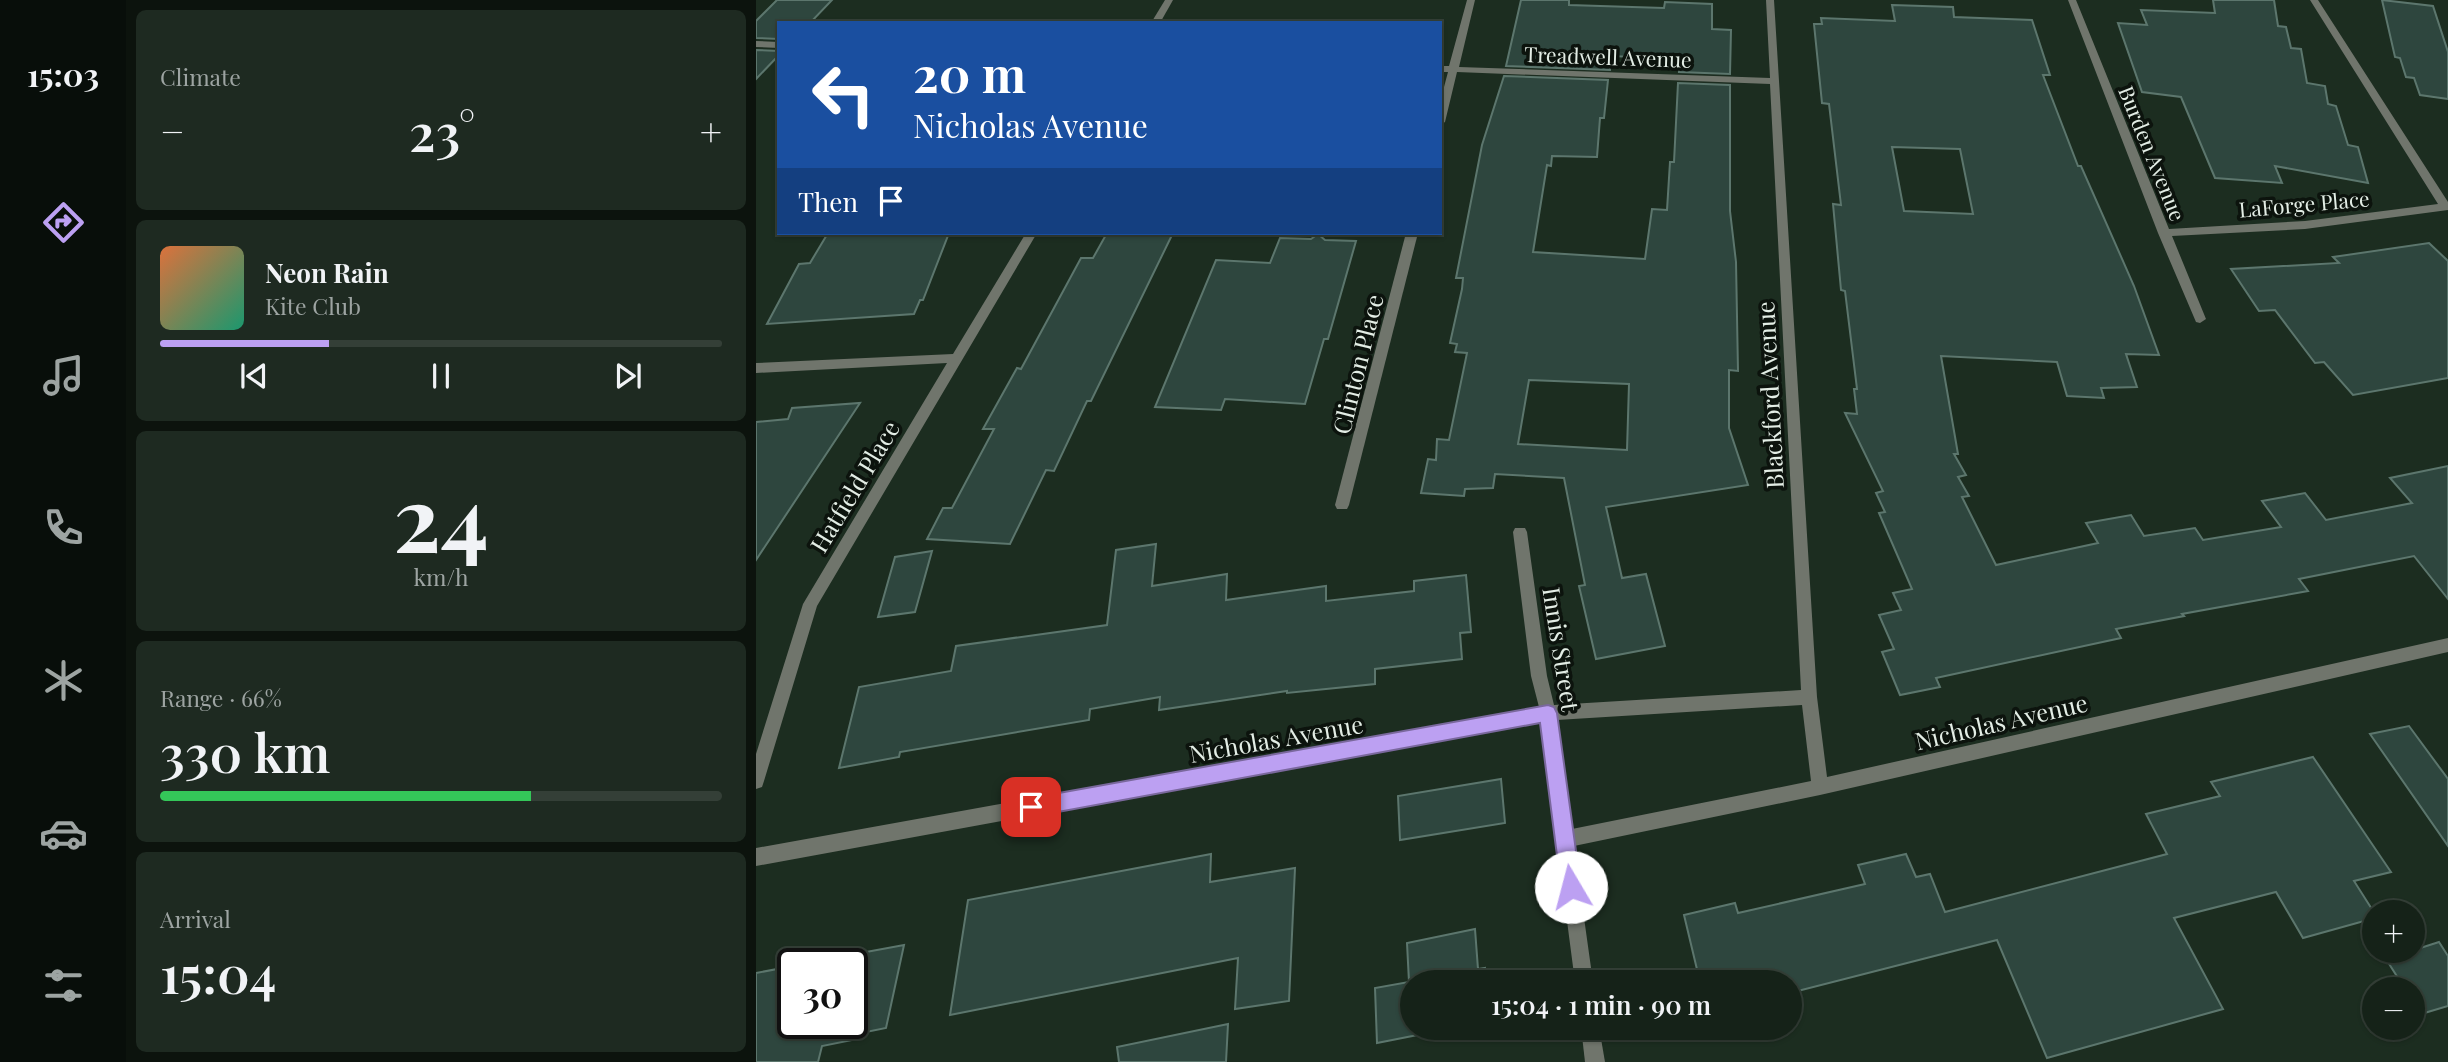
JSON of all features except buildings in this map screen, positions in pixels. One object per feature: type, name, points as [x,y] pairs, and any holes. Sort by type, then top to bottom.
[{"type":"street","points":[[1156,21],[1169,0]]},
{"type":"street","points":[[1442,114],[1471,0]]},
{"type":"street","name":"Blackford Avenue","points":[[1770,0],[1809,697],[1820,787]]},
{"type":"street","name":"Burden Avenue","points":[[2072,0],[2200,319]]},
{"type":"street","points":[[2314,0],[2446,206]]},
{"type":"street","points":[[756,44],[777,45]]},
{"type":"street","name":"Treadwell Avenue","points":[[1442,69],[1775,81]]},
{"type":"street","name":"LaForge Place","points":[[2164,233],[2305,225],[2446,206]]},
{"type":"street","name":"Hatfield Place","points":[[756,781],[810,604],[1030,235]]},
{"type":"street","name":"Clinton Place","points":[[1342,505],[1411,235]]},
{"type":"street","points":[[756,368],[957,358]]},
{"type":"street","name":"Innis Street","points":[[1520,532],[1539,676],[1548,713],[1582,970]]},
{"type":"street","name":"Nicholas Avenue","points":[[1564,839],[1820,787],[2448,645]]},
{"type":"street","name":"Nicholas Avenue","points":[[756,857],[1548,713],[1809,697]]},
{"type":"street","points":[[1592,1040],[1595,1062]]},
{"type":"route","points":[[1031,807],[1548,713],[1571,887]]}]
